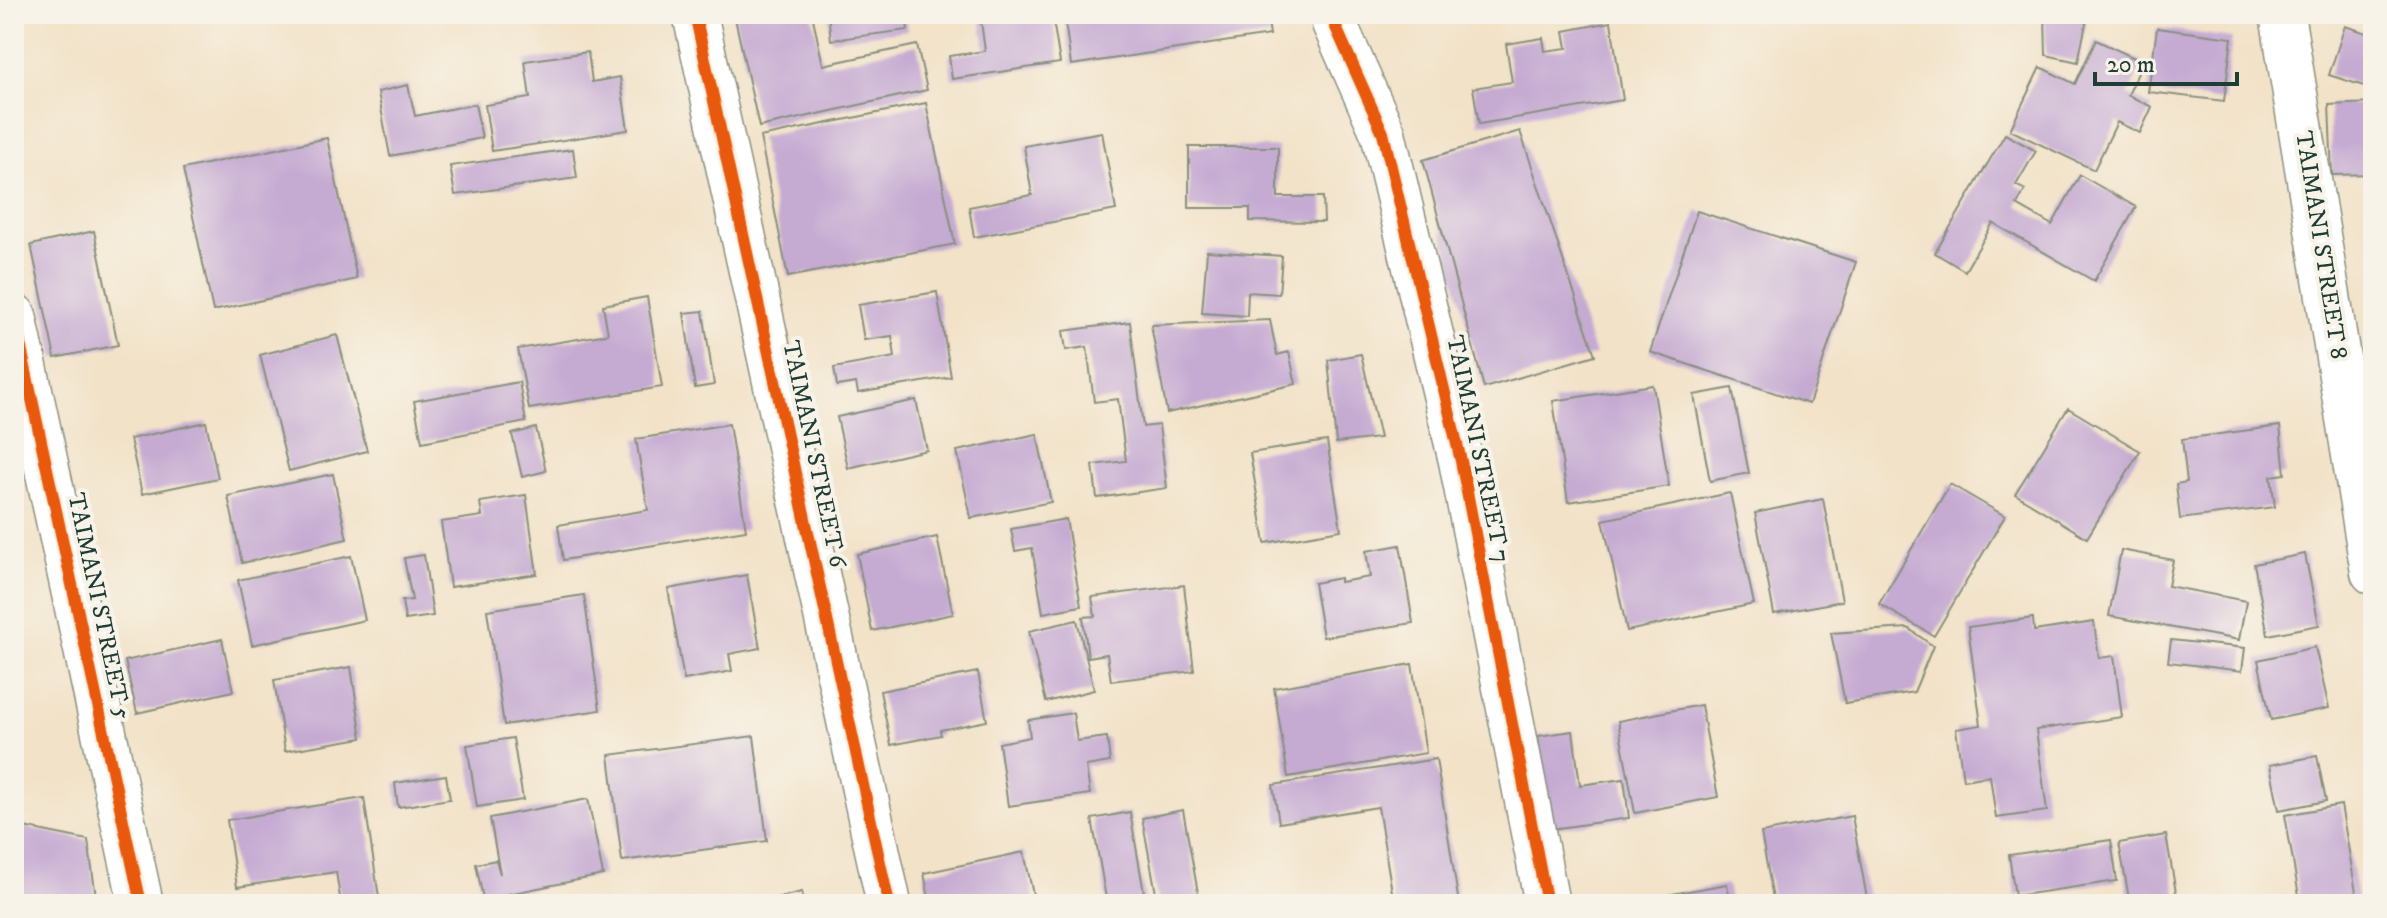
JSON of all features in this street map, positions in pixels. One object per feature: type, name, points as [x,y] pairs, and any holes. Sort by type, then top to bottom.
[{"type":"street","name":"TAIMANI STREET 6","points":[[695,14],[889,904]]},
{"type":"street","name":"TAIMANI STREET 7","points":[[1333,14],[1334,23],[1387,148],[1461,461],[1547,904]]},
{"type":"street","name":"TAIMANI STREET 8","points":[[2282,14],[2373,572]]},
{"type":"street","name":"TAIMANI STREET 5","points":[[14,316],[141,904]]},
{"type":"building","points":[[734,14],[812,14],[823,65],[917,45],[927,90],[759,127]]},
{"type":"building","points":[[828,14],[906,14],[908,30],[831,40]]},
{"type":"building","points":[[980,14],[1052,14],[1060,63],[952,79],[949,56],[985,51]]},
{"type":"building","points":[[1064,14],[1267,14],[1270,35],[1071,65]]},
{"type":"building","points":[[2045,14],[2088,14],[2078,62],[2046,55]]},
{"type":"building","points":[[1611,22],[1623,100],[1479,124],[1473,88],[1512,82],[1506,44],[1543,38],[1545,51],[1567,48],[1564,31]]},
{"type":"building","points":[[2345,26],[2373,35],[2373,89],[2329,75]]},
{"type":"building","points":[[2157,28],[2232,38],[2224,101],[2148,92]]},
{"type":"building","points":[[2096,40],[2143,62],[2128,95],[2152,107],[2140,133],[2117,122],[2094,170],[2010,130],[2040,67],[2075,84]]},
{"type":"building","points":[[588,52],[592,82],[620,77],[628,130],[492,151],[485,105],[530,98],[525,61]]},
{"type":"building","points":[[408,85],[415,116],[475,104],[482,138],[390,156],[378,92]]},
{"type":"building","points":[[926,103],[955,244],[788,277],[760,137]]},
{"type":"building","points":[[2373,103],[2373,174],[2332,175],[2329,105]]},
{"type":"building","points":[[1520,131],[1595,355],[1484,388],[1423,160]]},
{"type":"building","points":[[1102,132],[1116,210],[974,237],[969,207],[1032,195],[1024,146]]},
{"type":"building","points":[[2005,134],[2036,151],[2016,185],[2025,190],[2017,205],[2052,225],[2080,175],[2136,207],[2094,281],[1993,223],[1965,271],[1935,253]]},
{"type":"building","points":[[327,138],[357,279],[213,311],[183,169]]},
{"type":"building","points":[[1189,147],[1278,147],[1278,197],[1323,197],[1324,222],[1250,221],[1250,208],[1189,208]]},
{"type":"building","points":[[573,149],[577,178],[455,195],[450,166]]},
{"type":"building","points":[[1697,211],[1856,262],[1809,404],[1650,352]]},
{"type":"building","points":[[94,231],[118,345],[55,358],[31,245]]},
{"type":"building","points":[[1207,251],[1282,256],[1279,294],[1248,292],[1247,316],[1202,313]]},
{"type":"building","points":[[937,292],[951,377],[858,393],[856,383],[837,386],[834,368],[895,357],[892,336],[864,340],[858,305]]},
{"type":"building","points":[[647,297],[662,387],[529,409],[518,349],[608,334],[603,305]]},
{"type":"building","points":[[703,311],[714,385],[695,388],[684,313]]},
{"type":"building","points":[[1270,320],[1277,355],[1289,352],[1296,384],[1167,413],[1151,325]]},
{"type":"building","points":[[1130,322],[1143,427],[1159,425],[1167,488],[1097,498],[1093,465],[1126,461],[1118,399],[1094,402],[1087,347],[1066,350],[1063,331]]},
{"type":"building","points":[[337,335],[367,451],[289,471],[260,355]]},
{"type":"building","points":[[1361,354],[1380,438],[1336,443],[1328,360]]},
{"type":"building","points":[[519,382],[526,422],[422,442],[414,401]]},
{"type":"building","points":[[1653,385],[1669,486],[1568,502],[1553,401]]},
{"type":"building","points":[[1732,388],[1749,473],[1710,481],[1694,395]]},
{"type":"building","points":[[916,400],[927,450],[848,468],[837,417]]},
{"type":"building","points":[[2068,408],[2140,451],[2087,538],[2015,494]]},
{"type":"building","points":[[206,422],[218,478],[142,494],[130,439]]},
{"type":"building","points":[[729,424],[746,530],[563,560],[558,525],[648,510],[636,439]]},
{"type":"building","points":[[2280,426],[2285,474],[2271,476],[2275,507],[2180,519],[2176,484],[2187,482],[2182,439]]},
{"type":"building","points":[[536,428],[546,471],[522,477],[512,434]]},
{"type":"building","points":[[1037,434],[1051,502],[971,518],[957,451]]},
{"type":"building","points":[[1327,441],[1341,530],[1265,543],[1250,453]]},
{"type":"building","points":[[333,474],[347,539],[242,563],[228,496]]},
{"type":"building","points":[[1950,484],[2005,516],[1934,636],[1879,604]]},
{"type":"building","points":[[1730,493],[1754,604],[1627,631],[1603,520]]},
{"type":"building","points":[[526,495],[537,574],[450,587],[441,522],[482,516],[480,502]]},
{"type":"building","points":[[1823,499],[1842,601],[1774,614],[1755,513]]},
{"type":"building","points":[[1066,519],[1081,606],[1043,613],[1032,548],[1015,551],[1011,529]]},
{"type":"building","points":[[937,537],[953,614],[872,631],[857,554]]},
{"type":"building","points":[[1400,545],[1413,623],[1323,637],[1314,583],[1370,577],[1366,551]]},
{"type":"building","points":[[2121,550],[2173,560],[2168,586],[2246,601],[2239,640],[2109,616]]},
{"type":"building","points":[[2305,554],[2319,625],[2268,635],[2254,564]]},
{"type":"building","points":[[424,555],[433,616],[405,620],[402,601],[412,600],[404,558]]},
{"type":"building","points":[[351,556],[365,620],[252,645],[238,580]]},
{"type":"building","points":[[747,575],[760,648],[729,654],[732,671],[684,680],[668,589]]},
{"type":"building","points":[[1184,585],[1194,671],[1111,681],[1107,654],[1088,657],[1083,617],[1095,616],[1092,597]]},
{"type":"building","points":[[584,595],[600,710],[504,725],[487,610]]},
{"type":"building","points":[[2033,618],[2034,631],[2094,622],[2099,658],[2114,656],[2122,717],[2036,730],[2047,811],[1996,818],[1990,776],[1963,780],[1956,729],[1981,725],[1968,627]]},
{"type":"building","points":[[1077,620],[1094,690],[1046,702],[1029,631]]},
{"type":"building","points":[[1908,628],[1933,646],[1914,692],[1845,703],[1831,633]]},
{"type":"building","points":[[222,639],[233,691],[137,713],[125,661]]},
{"type":"building","points":[[2171,640],[2245,648],[2242,671],[2168,662]]},
{"type":"building","points":[[2315,647],[2329,708],[2271,720],[2258,660]]},
{"type":"building","points":[[1412,664],[1426,753],[1288,777],[1274,688]]},
{"type":"building","points":[[351,667],[362,738],[285,751],[274,680]]},
{"type":"building","points":[[978,672],[987,721],[940,730],[941,735],[891,745],[880,691]]},
{"type":"building","points":[[1701,705],[1718,797],[1635,813],[1618,721]]},
{"type":"building","points":[[1073,713],[1077,741],[1107,737],[1110,762],[1086,766],[1090,794],[1008,806],[999,743],[1030,737],[1028,720]]},
{"type":"building","points":[[1573,731],[1580,785],[1624,779],[1629,818],[1551,829],[1538,736]]},
{"type":"building","points":[[754,736],[767,841],[622,861],[609,755]]},
{"type":"building","points":[[513,738],[523,800],[477,807],[467,745]]},
{"type":"building","points":[[2317,756],[2326,801],[2279,810],[2270,765]]},
{"type":"building","points":[[1436,759],[1459,904],[1394,904],[1378,807],[1279,823],[1273,785]]},
{"type":"building","points":[[446,775],[450,799],[398,807],[395,783]]},
{"type":"building","points":[[364,798],[380,904],[341,904],[336,872],[237,887],[227,820]]},
{"type":"building","points":[[588,799],[603,875],[503,895],[505,904],[484,904],[476,864],[496,860],[500,874],[490,818]]},
{"type":"building","points":[[2341,805],[2358,904],[2265,904],[2299,896],[2285,815]]},
{"type":"building","points":[[1183,810],[1200,904],[1158,904],[1142,818]]},
{"type":"building","points":[[1130,812],[1146,904],[1107,904],[1092,819]]},
{"type":"building","points":[[1852,816],[1868,904],[1774,904],[1761,833]]},
{"type":"building","points":[[14,825],[88,840],[97,904],[14,904]]},
{"type":"building","points":[[2166,835],[2178,904],[2130,904],[2119,843]]},
{"type":"building","points":[[2111,840],[2117,881],[2015,896],[2009,855]]},
{"type":"building","points":[[1024,852],[1035,904],[930,904],[924,873]]},
{"type":"building","points":[[1727,884],[1731,904],[1628,904],[1628,902]]},
{"type":"building","points":[[802,892],[805,904],[754,903]]},
{"type":"cycle path","points":[[695,14],[889,904]]},
{"type":"cycle path","points":[[1333,14],[1334,23],[1383,133],[1461,461],[1547,904]]},
{"type":"cycle path","points":[[14,316],[141,904]]}]
